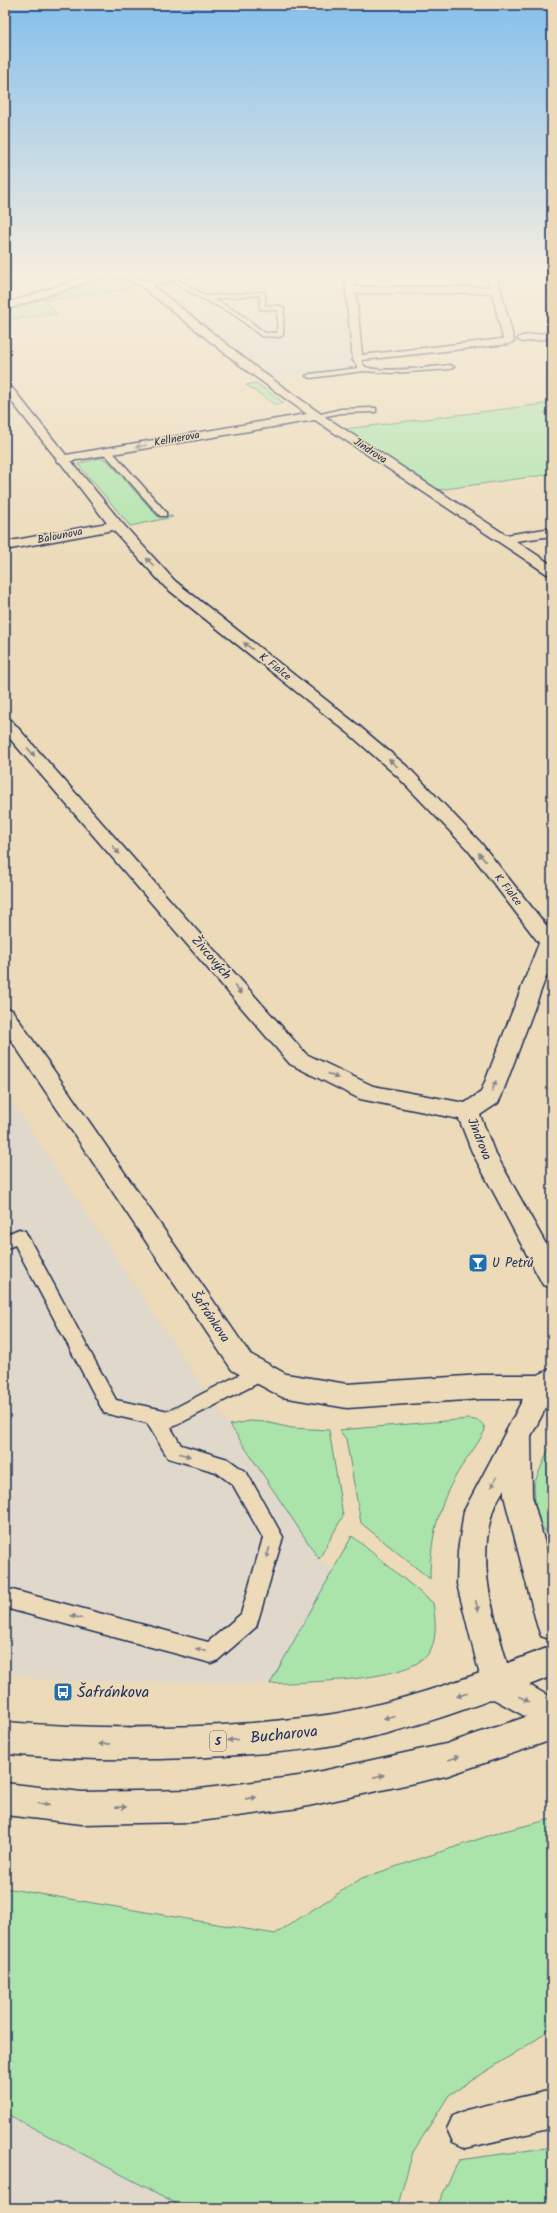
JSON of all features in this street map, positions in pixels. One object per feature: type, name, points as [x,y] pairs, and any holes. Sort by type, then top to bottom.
[{"type":"street","name":"Jindrova","points":[[260,375],[317,416],[552,570]]},
{"type":"street","name":"K Fialce","points":[[5,386],[61,459],[116,525],[170,584],[354,729],[404,773],[474,846],[550,939]]},
{"type":"street","name":"Kellnerova","points":[[61,459],[317,416]]},
{"type":"street","name":"Balounova","points":[[5,546],[116,525]]},
{"type":"street","points":[[503,539],[552,532]]},
{"type":"street","name":"Živcových","points":[[5,722],[298,1059],[368,1093],[468,1112]]},
{"type":"street","name":"Jindrova","points":[[550,939],[490,1098],[468,1112],[483,1152],[552,1278]]},
{"type":"street","name":"Šafránkova","points":[[5,1015],[240,1362],[282,1385],[347,1396],[548,1383]]},
{"type":"street","points":[[548,1383],[478,1511],[472,1551],[472,1584],[497,1684],[552,1715]]},
{"type":"street","points":[[519,1435],[518,1496],[527,1535],[552,1624]]},
{"type":"street","points":[[527,1535],[552,1564]]},
{"type":"street","name":"Bucharova","points":[[5,1738],[95,1745],[182,1744],[309,1734],[377,1720],[497,1684],[552,1662]]},
{"type":"street","points":[[5,1799],[82,1808],[177,1806],[283,1794],[417,1768],[446,1760],[552,1724]]},
{"type":"street","points":[[466,2129],[552,2109]]},
{"type":"lane","points":[[310,376],[316,375]]},
{"type":"lane","points":[[317,416],[341,411],[373,410]]},
{"type":"lane","points":[[107,451],[163,514]]},
{"type":"lane","points":[[12,1239],[110,1407],[170,1420],[260,1373]]},
{"type":"lane","points":[[5,1598],[211,1653],[249,1620],[273,1537],[240,1478],[221,1465],[175,1452],[153,1416]]},
{"type":"shaded area","points":[[270,375],[298,375],[274,378]]},
{"type":"shaded area","points":[[5,1092],[319,1559],[333,1569],[270,1684],[45,1680],[5,1674]]},
{"type":"shaded area","points":[[5,2113],[185,2208],[5,2208]]},
{"type":"green space","points":[[256,383],[284,403],[276,405],[246,385]]},
{"type":"green space","points":[[552,403],[552,412],[544,412],[552,418],[552,474],[438,490],[345,429]]},
{"type":"green space","points":[[99,458],[107,460],[158,517],[170,515],[173,517],[130,526],[78,464]]},
{"type":"green space","points":[[469,1419],[481,1423],[485,1430],[448,1490],[443,1502],[433,1540],[430,1579],[361,1523],[346,1439],[339,1430]]},
{"type":"green space","points":[[250,1421],[265,1422],[292,1428],[329,1430],[343,1516],[319,1559],[230,1425]]},
{"type":"green space","points":[[552,1441],[552,1540],[536,1519],[534,1484]]},
{"type":"green space","points":[[352,1536],[433,1603],[435,1633],[433,1645],[430,1651],[420,1661],[403,1669],[381,1675],[332,1681],[270,1684]]},
{"type":"green space","points":[[552,1819],[552,2026],[540,2037],[449,2095],[413,2152],[397,2208],[185,2208],[5,2113],[5,1888],[275,1934],[362,1878],[500,1832]]},
{"type":"green space","points":[[552,2147],[552,2208],[436,2208],[459,2160]]},
{"type":"place","name":"U Petrů","points":[[478,1263]]},
{"type":"place","name":"Šafránkova","points":[[63,1692]]}]
